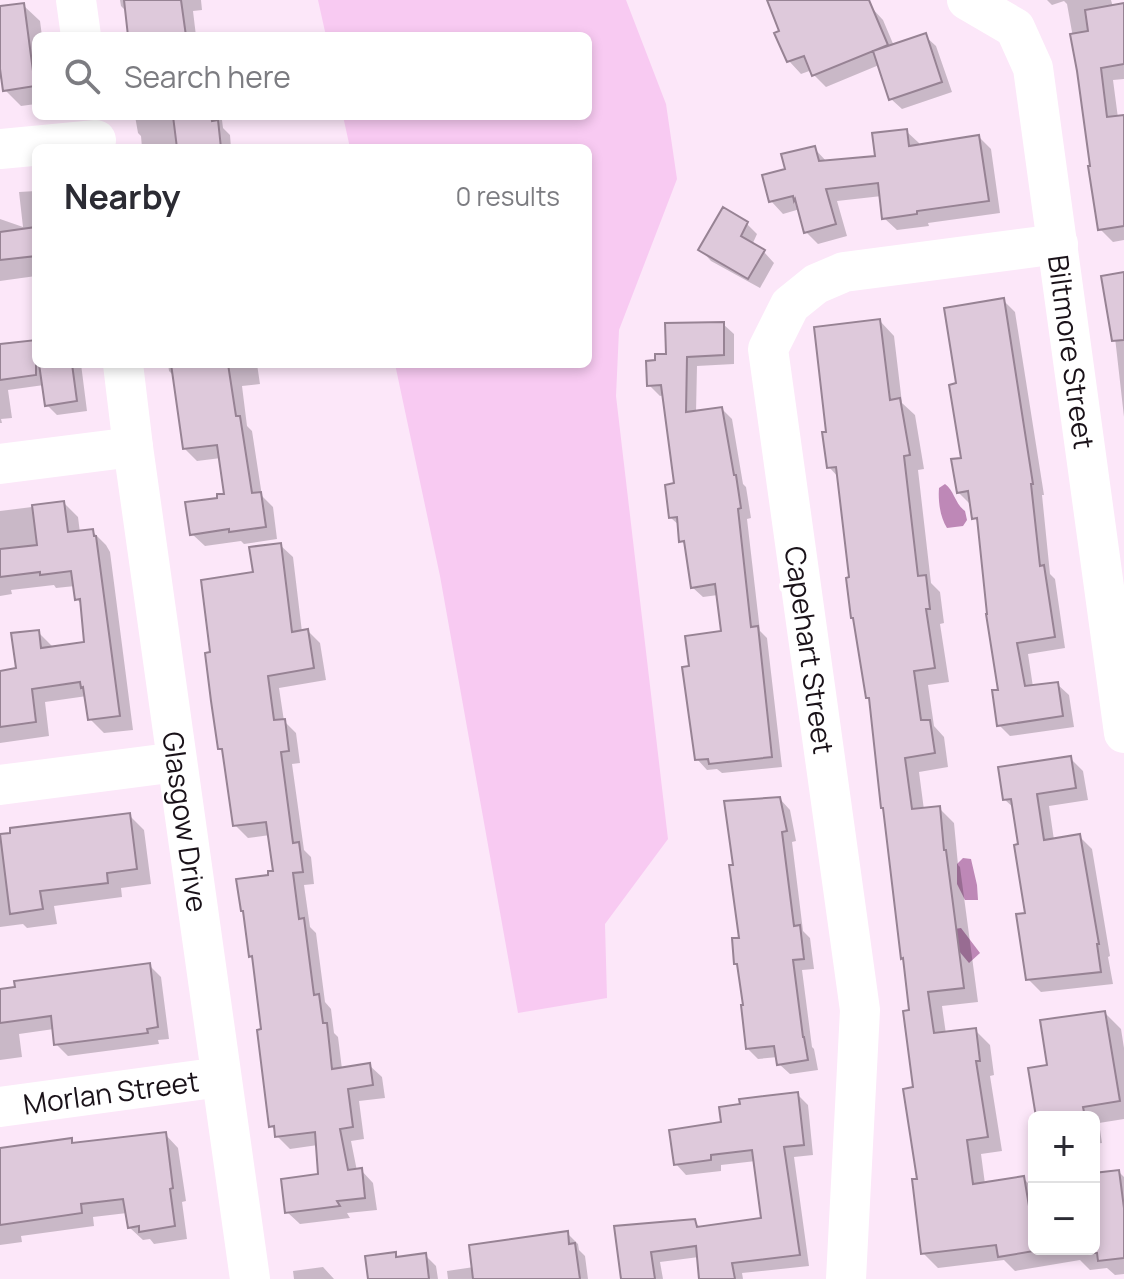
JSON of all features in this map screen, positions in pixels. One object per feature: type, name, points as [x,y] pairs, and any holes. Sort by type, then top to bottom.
[{"type":"street","points":[[76,0],[80,32]]},
{"type":"street","name":"Biltmore Street","points":[[967,0],[1015,28],[1033,68],[1124,733]]},
{"type":"street","points":[[34,144],[95,135]]},
{"type":"street","points":[[0,149],[32,144]]},
{"type":"street","name":"Capehart Street","points":[[846,1279],[860,1010],[768,349],[790,305],[816,284],[844,272],[1058,244]]},
{"type":"street","name":"Glasgow Drive","points":[[123,368],[250,1279]]},
{"type":"street","points":[[0,464],[133,447]]},
{"type":"street","points":[[0,785],[177,762]]},
{"type":"street","name":"Morlan Street","points":[[0,1107],[221,1077]]},
{"type":"shaded area","points":[[318,0],[626,0],[666,104],[677,179],[619,330],[616,396],[668,839],[605,924],[607,998],[518,1013],[440,576],[396,368],[592,368],[592,144],[349,144],[344,120],[592,120],[592,32],[325,32]]},
{"type":"shaded area","points":[[945,484],[965,511],[967,520],[963,526],[947,528],[945,524],[940,509],[939,488]]},
{"type":"shaded area","points":[[963,858],[971,859],[978,900],[965,900],[957,884],[957,864]]},
{"type":"shaded area","points":[[961,928],[980,953],[969,963],[942,931]]},
{"type":"building","points":[[124,0],[181,0],[185,32],[128,32]]},
{"type":"building","points":[[767,0],[869,0],[888,45],[812,76],[804,56],[787,62],[774,33],[779,31]]},
{"type":"building","points":[[24,3],[32,86],[3,91],[0,6]]},
{"type":"building","points":[[1124,3],[1124,64],[1101,68],[1107,117],[1124,115],[1124,226],[1098,230],[1070,34],[1088,31],[1085,10]]},
{"type":"building","points":[[926,33],[942,82],[889,100],[873,51]]},
{"type":"building","points":[[174,120],[218,120],[221,144],[176,144]]},
{"type":"building","points":[[907,129],[909,146],[979,135],[989,201],[882,219],[878,183],[826,189],[836,224],[804,233],[793,196],[769,202],[762,175],[785,169],[781,154],[815,146],[819,161],[875,156],[872,133]]},
{"type":"building","points":[[723,207],[748,222],[741,236],[765,250],[748,279],[698,250]]},
{"type":"building","points":[[32,228],[32,256],[0,260],[0,232]]},
{"type":"building","points":[[1124,272],[1124,340],[1112,341],[1101,276]]},
{"type":"building","points":[[1004,298],[1033,484],[1040,566],[1044,565],[1055,637],[1017,643],[1025,686],[1058,682],[1063,716],[997,726],[992,690],[998,690],[986,614],[977,518],[972,519],[968,491],[957,493],[951,459],[961,458],[949,385],[956,383],[944,308]]},
{"type":"building","points":[[880,319],[890,400],[900,398],[910,455],[904,456],[918,576],[926,575],[930,609],[926,609],[935,668],[914,671],[921,720],[930,720],[935,753],[905,758],[912,809],[940,806],[964,988],[928,992],[934,1033],[976,1028],[980,1061],[976,1061],[988,1137],[967,1140],[973,1184],[1024,1176],[1028,1200],[1028,1252],[998,1257],[996,1245],[921,1254],[912,1179],[917,1179],[903,1089],[913,1087],[903,1011],[909,1010],[903,958],[869,698],[866,698],[851,618],[836,467],[827,468],[814,327]]},
{"type":"building","points":[[724,322],[724,355],[687,357],[686,412],[722,407],[741,508],[738,509],[751,627],[758,626],[772,757],[709,764],[708,759],[695,760],[682,667],[689,666],[685,636],[721,631],[715,584],[691,588],[684,541],[679,542],[677,517],[669,518],[665,485],[674,483],[661,385],[647,386],[646,361],[655,360],[655,354],[666,354],[665,323]]},
{"type":"building","points":[[32,340],[32,368],[36,368],[36,375],[0,380],[0,344]]},
{"type":"building","points":[[40,368],[73,368],[77,401],[45,406]]},
{"type":"building","points":[[172,368],[229,368],[252,493],[261,492],[266,527],[190,535],[185,502],[217,498],[217,494],[224,494],[217,445],[183,449]]},
{"type":"building","points":[[64,501],[68,532],[93,529],[96,536],[120,716],[88,720],[80,682],[32,689],[36,722],[0,727],[0,671],[16,668],[11,633],[39,630],[41,648],[84,642],[80,599],[75,600],[71,571],[0,577],[0,549],[37,545],[32,505]]},
{"type":"building","points":[[281,543],[292,632],[308,629],[314,668],[268,676],[274,720],[285,719],[289,751],[281,752],[293,843],[299,842],[303,872],[293,873],[299,919],[304,918],[314,995],[319,994],[323,1023],[327,1023],[332,1069],[370,1063],[373,1085],[348,1089],[353,1127],[340,1129],[348,1170],[362,1168],[365,1198],[337,1201],[340,1206],[285,1213],[281,1179],[318,1174],[315,1132],[275,1137],[274,1126],[269,1127],[252,956],[249,957],[236,879],[268,875],[268,871],[273,871],[266,822],[233,826],[222,749],[218,749],[211,701],[205,653],[210,652],[201,580],[253,572],[249,547]]},
{"type":"building","points":[[1071,756],[1076,788],[1037,794],[1044,840],[1080,834],[1101,972],[1026,980],[1016,914],[1025,913],[1014,845],[1018,844],[1011,799],[1003,800],[998,767]]},
{"type":"building","points":[[780,797],[787,831],[782,832],[794,926],[800,925],[804,959],[793,960],[808,1060],[777,1065],[774,1046],[746,1049],[743,1005],[737,964],[734,964],[732,938],[739,938],[724,801]]},
{"type":"building","points":[[130,813],[137,869],[107,873],[108,883],[40,891],[43,909],[10,914],[0,834],[10,833],[10,828]]},
{"type":"building","points":[[150,963],[158,1027],[147,1029],[148,1033],[54,1045],[51,1016],[0,1023],[0,989],[15,987],[14,981]]},
{"type":"building","points":[[1105,1011],[1120,1101],[1083,1107],[1084,1111],[1035,1111],[1028,1068],[1047,1065],[1040,1020]]},
{"type":"building","points":[[798,1092],[804,1145],[784,1147],[800,1255],[732,1263],[735,1279],[699,1279],[696,1246],[651,1252],[655,1279],[621,1279],[614,1226],[695,1219],[697,1227],[761,1218],[752,1150],[711,1155],[711,1160],[674,1165],[669,1130],[721,1122],[719,1107],[740,1104],[739,1099]]},
{"type":"building","points":[[166,1132],[175,1226],[139,1232],[139,1226],[128,1228],[123,1199],[81,1204],[82,1213],[0,1225],[0,1148],[72,1138],[72,1143]]},
{"type":"building","points":[[1119,1170],[1124,1208],[1124,1258],[1098,1261],[1100,1172]]},
{"type":"building","points":[[568,1231],[569,1244],[575,1243],[580,1279],[473,1279],[469,1245]]},
{"type":"building","points":[[396,1252],[396,1257],[426,1253],[429,1279],[368,1279],[365,1256]]}]
